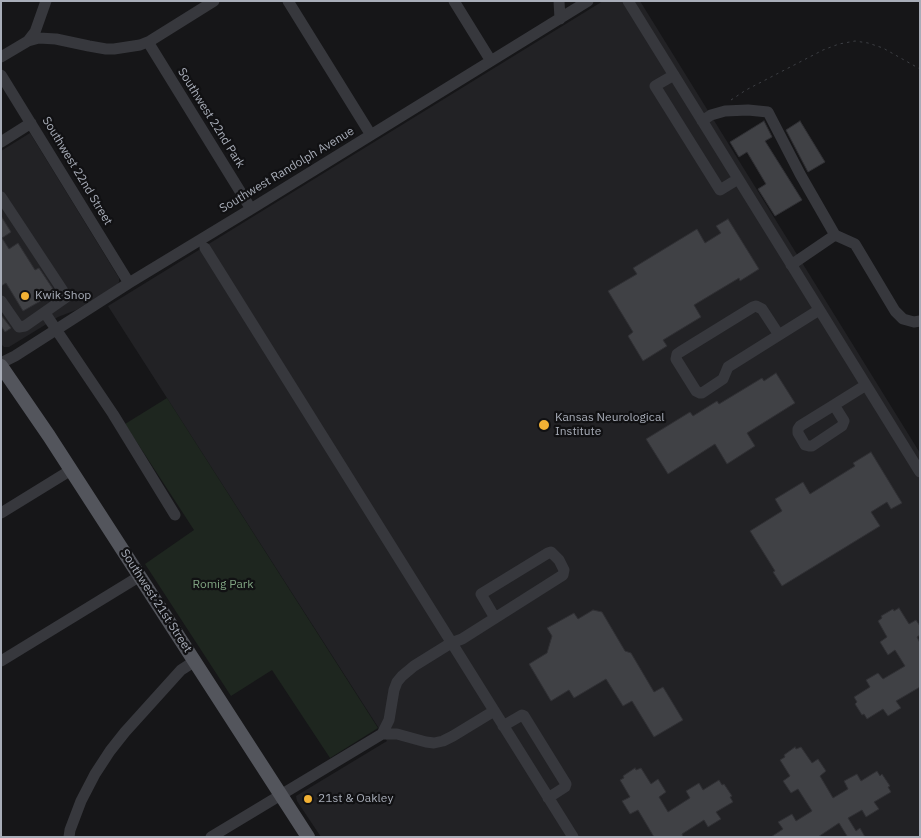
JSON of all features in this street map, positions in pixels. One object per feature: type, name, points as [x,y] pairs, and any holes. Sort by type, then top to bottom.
[{"type":"main road","name":"Southwest 21st Street","points":[[1,365],[308,837]]},
{"type":"street","points":[[28,41],[35,32],[46,1]]},
{"type":"street","points":[[1,57],[28,41],[45,38],[56,38],[97,48],[131,47],[148,42],[214,1]]},
{"type":"street","points":[[288,1],[371,135]]},
{"type":"street","points":[[454,1],[491,61]]},
{"type":"street","points":[[559,1],[560,19]]},
{"type":"street","name":"Southwest Randolph Avenue","points":[[1,365],[128,283],[588,1]]},
{"type":"street","points":[[628,1],[920,472]]},
{"type":"street","name":"Southwest 22nd Park","points":[[148,42],[251,209]]},
{"type":"street","name":"Southwest 22nd Street","points":[[1,75],[128,283]]},
{"type":"street","points":[[674,75],[655,86],[720,190],[738,179]]},
{"type":"street","points":[[702,121],[711,115],[725,111],[748,110],[768,112],[800,174],[836,235],[855,244],[895,311],[903,319],[914,322],[920,321]]},
{"type":"street","points":[[1,142],[31,123]]},
{"type":"street","points":[[1,196],[65,298],[25,326],[19,327],[1,301]]},
{"type":"street","points":[[792,265],[836,235]]},
{"type":"street","points":[[205,248],[573,837]]},
{"type":"street","points":[[779,335],[762,309],[756,306],[680,352],[676,359],[696,391],[700,393],[723,379],[728,367],[819,310]]},
{"type":"street","points":[[44,313],[113,414],[176,515]]},
{"type":"street","points":[[834,405],[866,385]]},
{"type":"street","points":[[1,513],[71,470]]},
{"type":"street","points":[[211,837],[382,734],[390,720],[394,690],[402,676],[414,666],[462,639],[563,575],[564,570],[559,560],[551,552],[481,594],[495,618]]},
{"type":"street","points":[[1,661],[140,576]]},
{"type":"street","points":[[69,837],[81,801],[110,751],[181,670],[194,661]]},
{"type":"street","points":[[382,734],[397,734],[426,742],[443,741],[494,711]]},
{"type":"street","points":[[504,726],[522,715],[524,716],[566,784],[565,787],[548,798]]},
{"type":"path","points":[[731,100],[746,90],[823,50],[855,41],[883,48],[920,69]]},
{"type":"shaded area","name":"Kansas Neurological Institute","points":[[603,1],[640,1],[920,453],[920,837],[321,837],[297,801],[296,796],[387,741],[108,306]]},
{"type":"shaded area","points":[[30,133],[119,278],[119,282],[117,286],[76,310],[58,317],[9,347],[4,347],[1,344],[1,151]]},
{"type":"green space","name":"Romig Park","points":[[167,398],[378,728],[330,758],[272,670],[231,696],[145,564],[194,530],[125,424]]},
{"type":"building","points":[[764,121],[772,137],[765,141],[802,200],[775,216],[758,189],[766,184],[747,152],[739,157],[730,142]]},
{"type":"building","points":[[800,121],[825,162],[808,172],[786,130]]},
{"type":"building","points":[[1,216],[11,232],[2,238],[9,249],[18,243],[35,270],[39,268],[55,292],[23,311],[6,283],[1,286]]},
{"type":"building","points":[[728,219],[759,269],[740,281],[739,278],[694,305],[701,317],[663,340],[667,346],[643,361],[628,336],[633,332],[608,291],[637,274],[633,268],[697,229],[705,243],[721,233],[716,226]]},
{"type":"building","points":[[1,315],[11,328],[5,332],[1,326]]},
{"type":"building","points":[[776,373],[795,403],[747,433],[755,446],[727,464],[715,444],[668,474],[646,439],[690,412],[693,416],[717,401],[719,404],[762,378],[764,381]]},
{"type":"building","points":[[871,452],[902,503],[891,509],[887,502],[871,512],[880,526],[782,586],[750,531],[782,511],[775,499],[803,482],[810,494],[855,466],[853,463]]},
{"type":"building","points":[[899,608],[909,624],[916,620],[920,626],[920,635],[917,637],[920,643],[920,687],[896,701],[901,708],[888,716],[883,709],[867,719],[855,704],[857,702],[854,697],[870,687],[866,680],[878,673],[883,679],[905,666],[895,650],[888,655],[880,642],[887,637],[878,621],[882,618],[881,616],[893,609],[894,611]]},
{"type":"building","points":[[593,610],[602,612],[625,651],[631,653],[654,692],[663,687],[683,720],[654,737],[632,701],[623,706],[606,679],[574,698],[569,690],[551,701],[529,664],[547,653],[552,636],[547,628],[574,613],[578,619]]},
{"type":"building","points":[[795,747],[796,749],[801,747],[812,763],[818,759],[826,771],[820,776],[833,798],[848,789],[844,781],[857,774],[861,781],[877,771],[880,776],[882,774],[890,786],[888,787],[891,792],[874,802],[879,809],[866,817],[862,810],[848,818],[856,831],[860,828],[865,837],[846,837],[839,823],[818,837],[771,837],[783,829],[778,822],[792,814],[796,821],[812,811],[798,789],[791,793],[783,781],[790,776],[780,760]]},
{"type":"building","points":[[635,768],[636,770],[641,768],[651,784],[658,779],[666,792],[659,797],[668,812],[690,798],[686,791],[699,783],[703,790],[719,780],[732,796],[730,797],[733,802],[716,812],[721,819],[708,827],[704,820],[682,834],[683,837],[654,837],[638,810],[630,814],[622,801],[630,797],[620,780]]},
{"type":"place","name":"Kwik Shop","points":[[25,296]]},
{"type":"place","name":"Kansas Neurological Institute","points":[[544,425]]},
{"type":"place","name":"21st & Oakley","points":[[308,799]]}]
